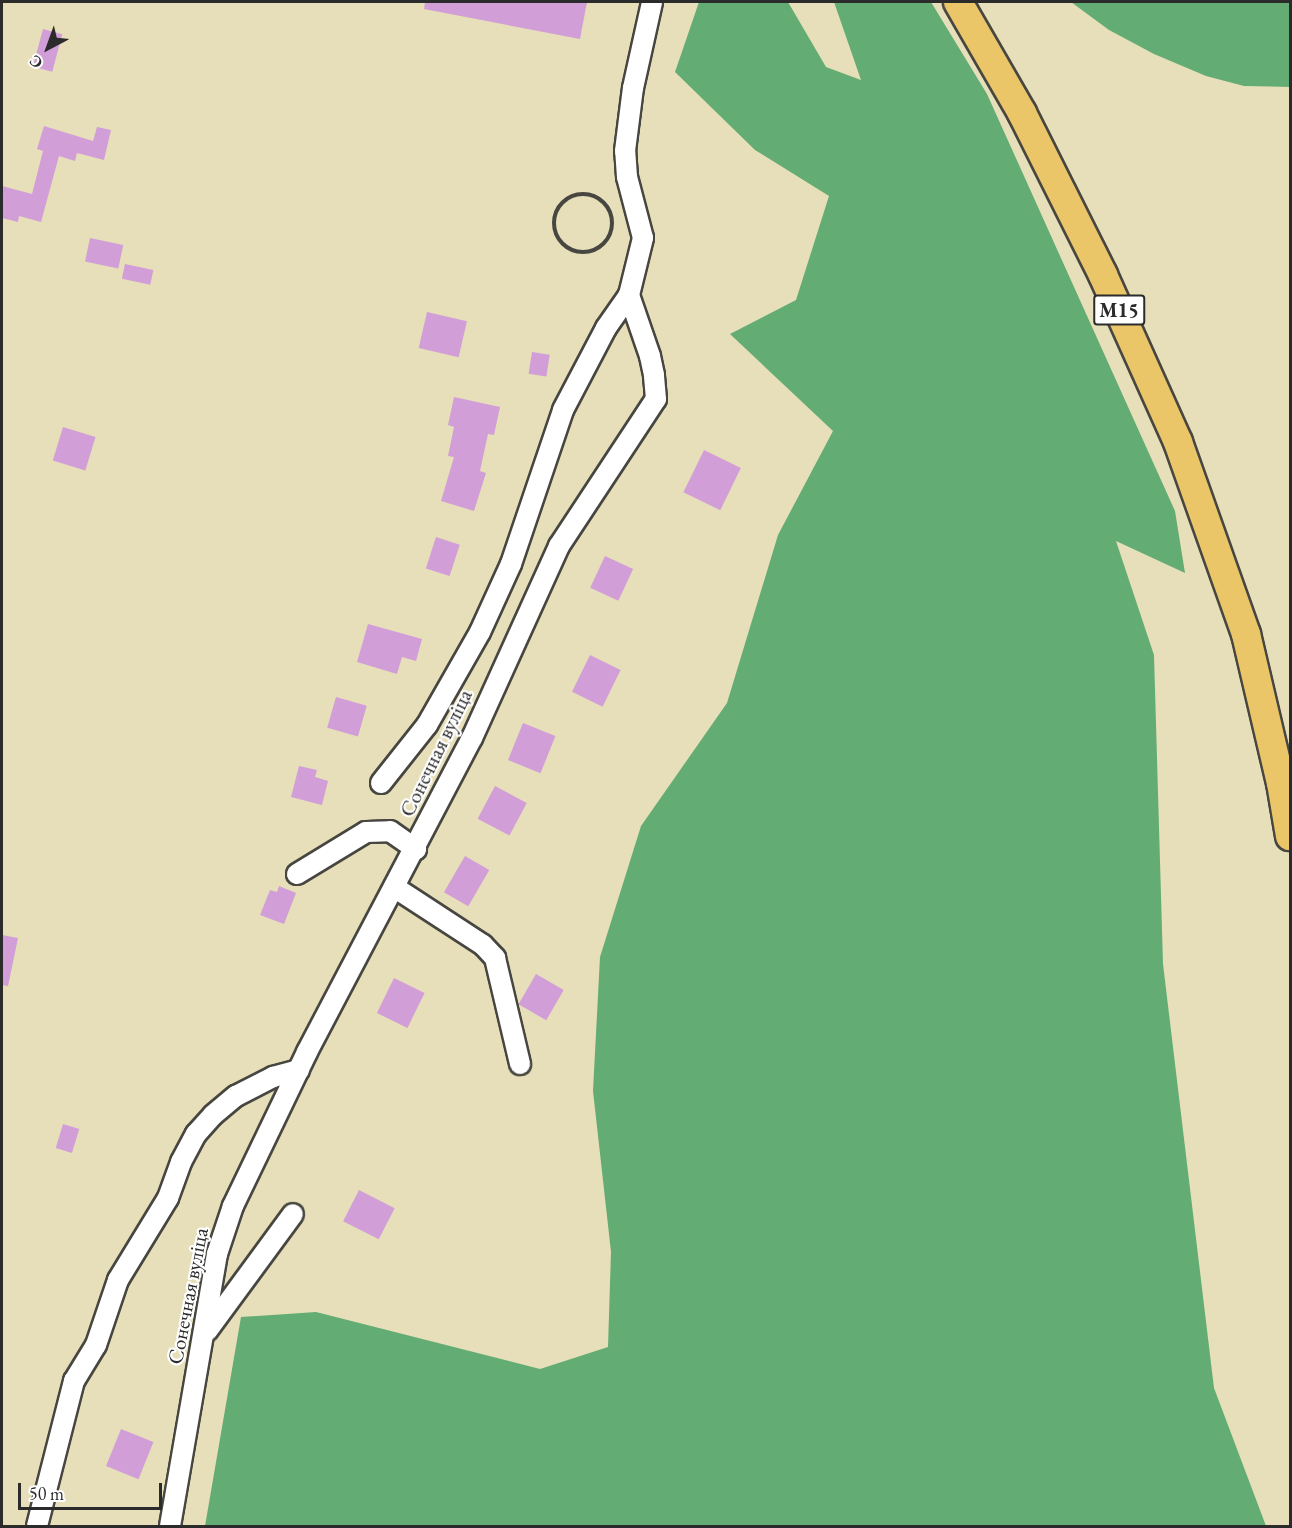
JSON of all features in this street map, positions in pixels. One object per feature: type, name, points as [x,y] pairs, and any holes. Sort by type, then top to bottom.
[{"type":"highway","name":"М15","points":[[958,2],[1022,113],[1103,275],[1178,442],[1245,634],[1281,783],[1290,836]]},
{"type":"street","points":[[381,783],[427,724],[480,632],[511,564],[563,410],[606,328],[629,295],[643,238],[627,177],[625,151],[633,88],[652,2]]},
{"type":"street","name":"Сонечная вуліца","points":[[170,1527],[217,1254],[233,1206],[299,1070],[472,738],[559,546],[656,399],[654,375],[629,295]]},
{"type":"street","points":[[297,874],[366,832],[390,831],[416,849]]},
{"type":"street","points":[[394,887],[483,945],[495,958],[520,1064]]},
{"type":"street","points":[[37,1527],[74,1381],[96,1345],[118,1280],[168,1198],[181,1162],[196,1134],[213,1115],[236,1096],[273,1077],[299,1070]]},
{"type":"street","points":[[204,1335],[292,1214]]},
{"type":"path","points":[[583,193],[601,199],[611,214],[613,223],[607,240],[600,247],[583,252],[566,247],[559,240],[554,223],[559,205],[574,195],[583,193]]},
{"type":"green space","points":[[699,2],[788,2],[826,67],[861,80],[834,2],[931,2],[987,94],[1175,511],[1185,573],[1116,541],[1154,655],[1163,964],[1214,1388],[1266,1526],[205,1526],[241,1317],[316,1312],[540,1369],[608,1347],[611,1252],[593,1091],[600,957],[641,826],[727,703],[778,535],[833,431],[730,334],[796,300],[829,196],[755,150],[675,72]]},
{"type":"green space","points":[[1071,2],[1290,2],[1290,87],[1244,86],[1206,76],[1154,54],[1109,30]]},
{"type":"building","points":[[425,2],[587,2],[580,39],[424,9]]},
{"type":"building","points":[[43,29],[62,34],[52,72],[33,67]]},
{"type":"building","points":[[44,126],[93,141],[97,127],[111,130],[104,160],[77,153],[75,161],[59,156],[41,222],[19,216],[18,222],[2,218],[2,186],[32,194],[43,151],[37,149]]},
{"type":"building","points":[[90,238],[123,245],[118,269],[85,261]]},
{"type":"building","points":[[125,264],[153,270],[150,285],[122,279]]},
{"type":"building","points":[[427,312],[467,321],[459,357],[419,348]]},
{"type":"building","points":[[532,352],[550,355],[546,377],[529,374]]},
{"type":"building","points":[[454,397],[500,407],[494,435],[488,434],[480,471],[486,473],[474,511],[441,501],[454,457],[448,456],[454,427],[448,425]]},
{"type":"building","points":[[63,427],[96,437],[85,470],[53,460]]},
{"type":"building","points":[[704,450],[741,468],[720,510],[683,492]]},
{"type":"building","points":[[436,537],[460,545],[450,576],[426,568]]},
{"type":"building","points":[[605,556],[633,569],[618,601],[590,588]]},
{"type":"building","points":[[368,624],[422,639],[416,661],[402,657],[397,674],[357,662]]},
{"type":"building","points":[[590,655],[621,670],[603,707],[572,692]]},
{"type":"building","points":[[336,697],[367,706],[358,737],[327,728]]},
{"type":"building","points":[[523,723],[555,736],[540,773],[508,760]]},
{"type":"building","points":[[299,766],[317,770],[315,777],[328,781],[322,805],[291,797]]},
{"type":"building","points":[[495,786],[527,803],[509,836],[478,819]]},
{"type":"building","points":[[465,856],[489,870],[468,906],[444,892]]},
{"type":"building","points":[[279,886],[296,893],[284,924],[260,915],[270,890],[277,892]]},
{"type":"building","points":[[2,935],[18,938],[8,986],[2,985]]},
{"type":"building","points":[[536,974],[564,990],[546,1020],[518,1004]]},
{"type":"building","points":[[394,978],[425,993],[407,1028],[377,1013]]},
{"type":"building","points":[[63,1124],[79,1129],[72,1153],[56,1148]]},
{"type":"building","points":[[359,1190],[395,1208],[379,1239],[343,1221]]},
{"type":"building","points":[[121,1429],[153,1442],[138,1479],[106,1466]]}]
